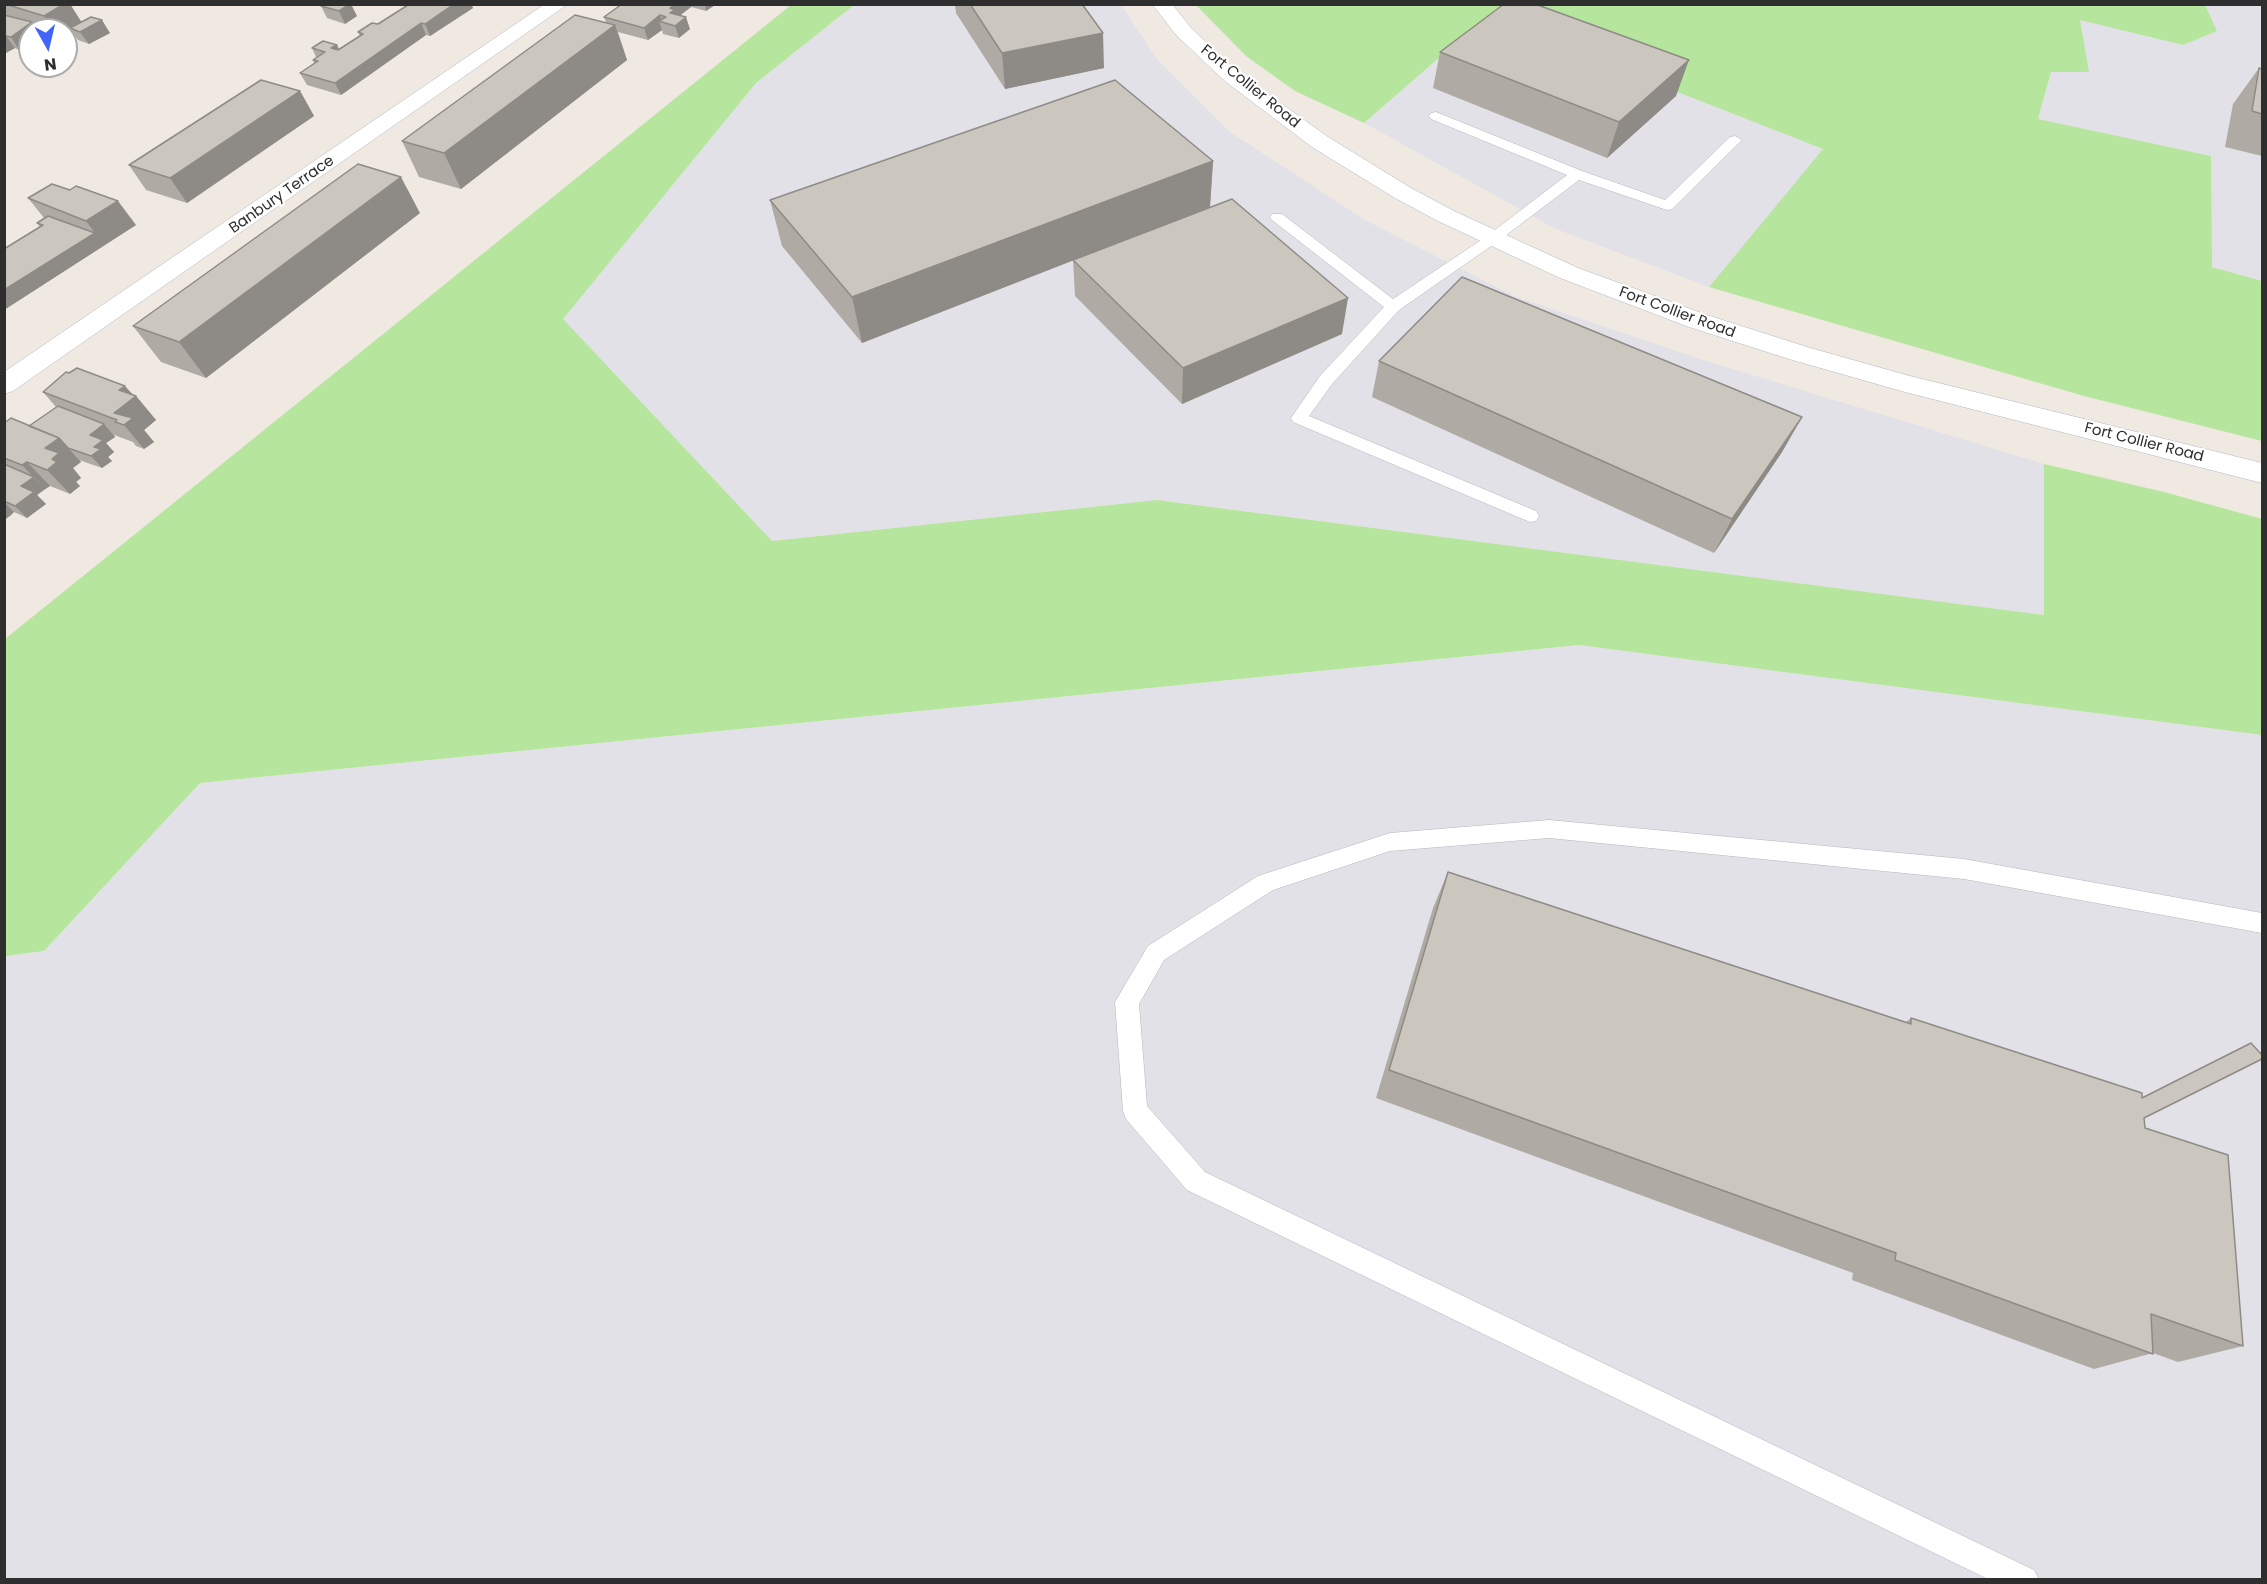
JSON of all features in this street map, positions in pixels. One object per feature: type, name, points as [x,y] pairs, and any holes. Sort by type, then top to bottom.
[{"type":"street","name":"Banbury Terrace","points":[[4,385],[559,4]]},
{"type":"street","name":"Fort Collier Road","points":[[1161,4],[1207,54],[1233,78],[1290,122],[1403,193],[1492,239],[1596,284],[1744,337],[1916,386],[2262,473]]},
{"type":"lane","points":[[1436,116],[1577,174],[1667,206],[1736,140]]},
{"type":"lane","points":[[1530,516],[1299,418],[1326,381],[1393,306],[1492,239],[1577,174]]},
{"type":"lane","points":[[1277,217],[1393,306]]},
{"type":"lane","points":[[2024,1580],[1196,1180],[1135,1111],[1127,1002],[1156,953],[1266,883],[1390,842],[1549,829],[1964,869],[2262,923]]},
{"type":"shaded area","points":[[854,5],[1121,5],[1157,59],[1230,132],[1365,220],[1514,296],[1700,359],[2044,464],[2044,615],[1157,500],[772,541],[562,319],[756,83]]},
{"type":"shaded area","points":[[2205,5],[2262,5],[2262,281],[2212,267],[2038,120],[2051,72],[2080,20],[2183,45],[2217,31]]},
{"type":"shaded area","points":[[1486,17],[1824,149],[1709,287],[1556,229],[1364,123]]},
{"type":"shaded area","points":[[1579,645],[2262,735],[2262,1579],[5,1579],[4,956],[44,951],[200,783]]},
{"type":"green space","points":[[791,5],[854,5],[756,83],[563,319],[772,541],[1157,500],[2044,615],[2044,464],[2164,492],[2262,519],[2262,735],[1579,645],[200,783],[44,951],[5,956],[5,639]]},
{"type":"green space","points":[[1196,5],[2205,5],[2217,31],[2183,45],[2080,20],[2089,72],[2051,72],[2038,119],[2211,156],[2212,267],[2262,281],[2262,441],[2084,396],[1709,287],[1823,149],[1486,17],[1364,123],[1295,91],[1246,56]]},
{"type":"building","points":[[5,4],[64,4],[44,16]]},
{"type":"building","points":[[323,4],[350,4],[339,11],[321,6]]},
{"type":"building","points":[[406,4],[454,4],[425,24],[421,23],[335,83],[300,73],[318,61],[313,60],[325,52],[312,48],[323,41],[337,45],[331,48],[338,50],[363,34],[358,32],[372,23],[378,24],[408,5]]},
{"type":"building","points":[[622,4],[675,4],[670,8],[675,10],[670,13],[686,17],[675,26],[659,21],[666,17],[660,15],[644,28],[604,17]]},
{"type":"building","points":[[970,4],[1082,4],[1103,33],[1002,53]]},
{"type":"building","points":[[1504,4],[1535,4],[1689,60],[1619,122],[1440,52]]},
{"type":"building","points":[[4,15],[18,18],[18,32],[11,37],[4,37]]},
{"type":"building","points":[[575,15],[615,25],[444,153],[402,141]]},
{"type":"building","points":[[91,17],[102,20],[80,32],[78,24]]},
{"type":"building","points":[[2259,68],[2262,69],[2262,114],[2252,111]]},
{"type":"building","points":[[261,80],[300,91],[170,178],[129,165]]},
{"type":"building","points":[[1115,80],[1213,161],[852,297],[770,200]]},
{"type":"building","points":[[358,164],[401,177],[179,342],[133,326]]},
{"type":"building","points":[[52,184],[70,190],[76,186],[118,201],[86,221],[28,198]]},
{"type":"building","points":[[1232,199],[1348,298],[1183,368],[1073,260]]},
{"type":"building","points":[[48,216],[95,233],[4,290],[4,249],[43,225],[37,223]]},
{"type":"building","points":[[1462,277],[1802,417],[1732,519],[1379,361]]},
{"type":"building","points":[[77,368],[125,386],[119,390],[136,396],[114,413],[133,418],[124,425],[115,422],[117,420],[43,392],[66,372],[69,373]]},
{"type":"building","points":[[58,406],[104,424],[90,435],[103,440],[94,447],[101,449],[91,456],[68,448],[59,438],[29,426]]},
{"type":"building","points":[[11,418],[59,438],[45,448],[59,453],[52,459],[57,462],[47,470],[27,462],[22,465],[4,458],[4,423]]},
{"type":"building","points":[[4,464],[34,477],[21,486],[34,492],[15,506],[4,501]]},
{"type":"building","points":[[1448,872],[1911,1024],[1911,1018],[2142,1093],[2142,1098],[2251,1043],[2262,1055],[2262,1059],[2144,1118],[2145,1128],[2228,1155],[2243,1346],[2151,1314],[2153,1354],[1895,1260],[1896,1253],[1389,1070]]}]
